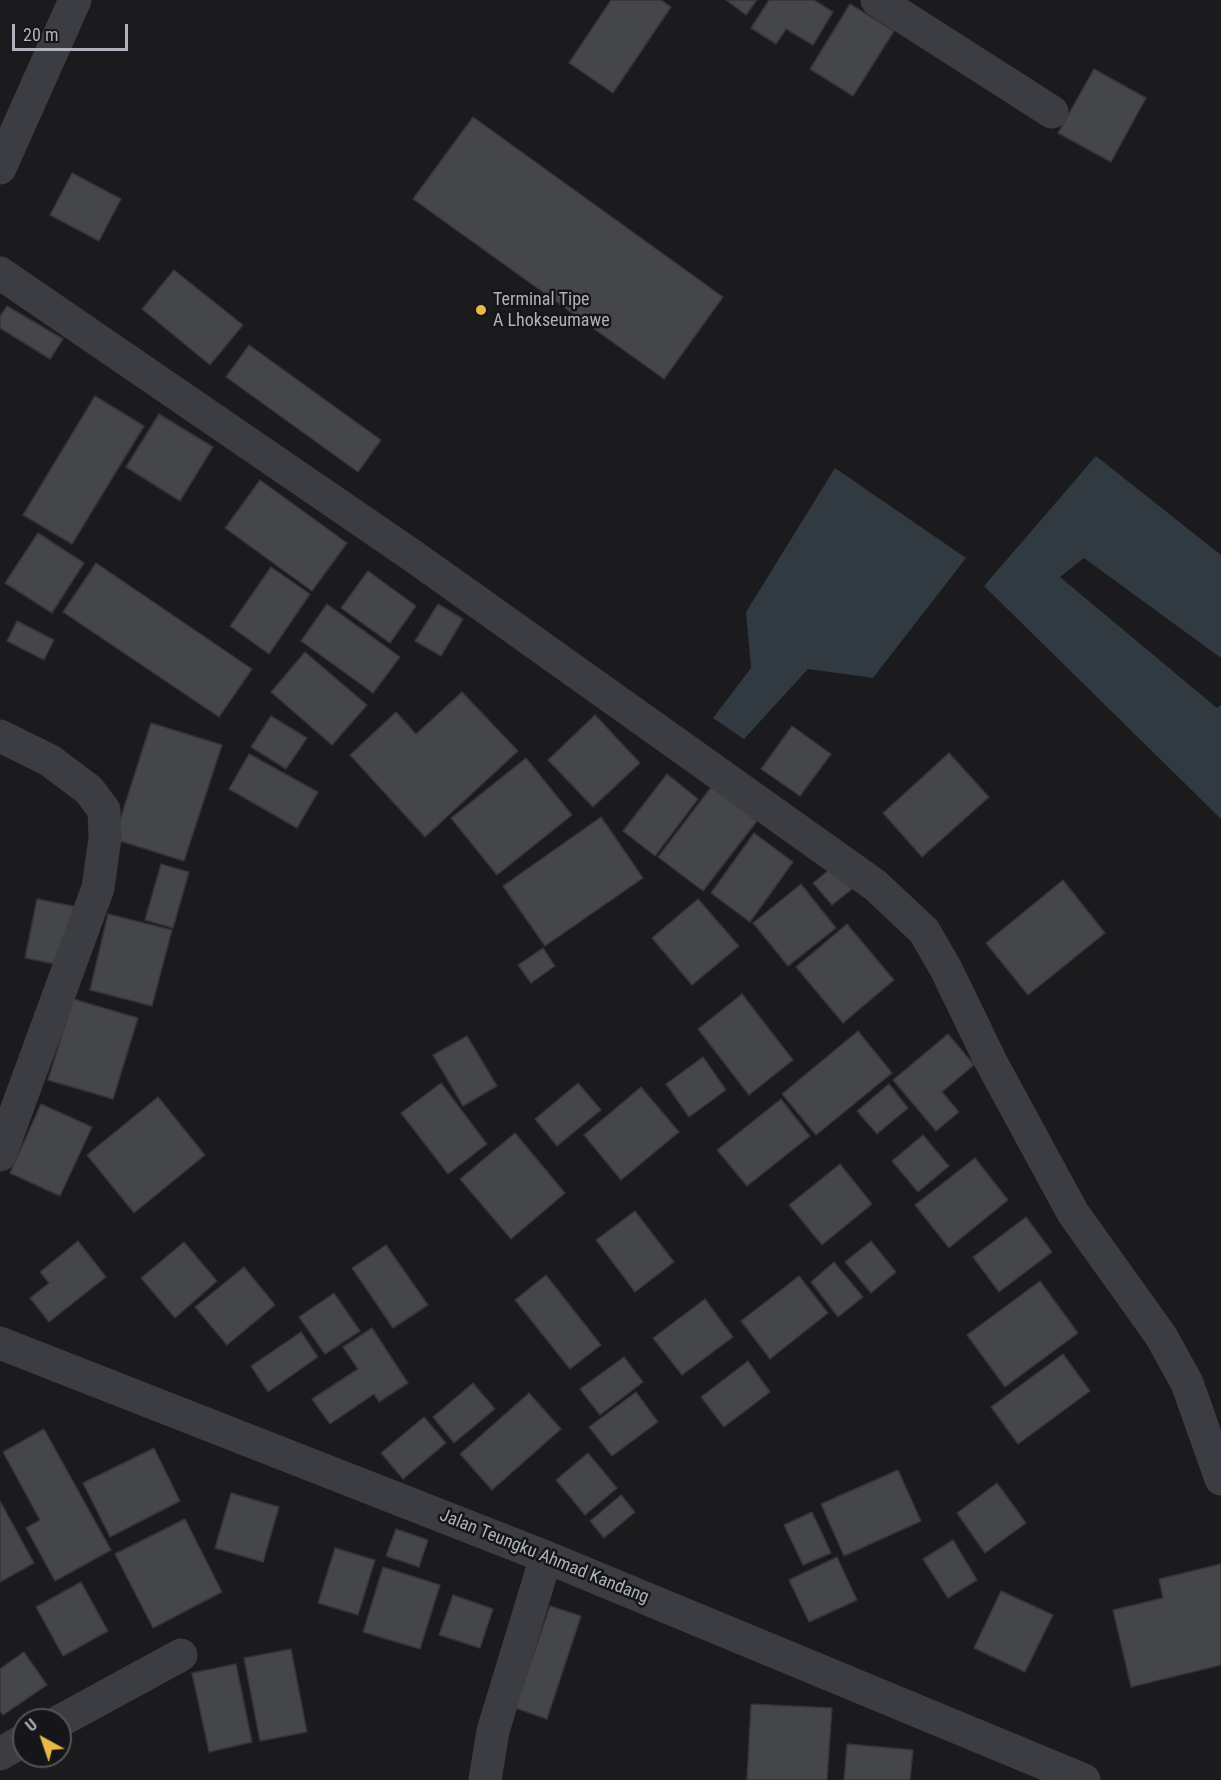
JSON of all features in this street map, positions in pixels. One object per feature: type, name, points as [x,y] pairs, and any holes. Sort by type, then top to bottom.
[{"type":"street","points":[[0,168],[75,0]]},
{"type":"street","points":[[877,0],[1052,112]]},
{"type":"street","points":[[0,273],[442,576],[875,885],[924,931],[946,969],[991,1062],[1073,1213],[1161,1336],[1187,1383],[1221,1479]]},
{"type":"street","points":[[0,736],[49,760],[89,790],[104,810],[105,838],[98,888],[0,1155]]},
{"type":"street","name":"Jalan Teungku Ahmad Kandang","points":[[0,1343],[546,1557],[1084,1780]]},
{"type":"street","points":[[485,1780],[493,1731],[546,1557]]},
{"type":"street","points":[[72,1714],[181,1655]]},
{"type":"shaded area","points":[[1096,456],[1221,555],[1221,658],[1084,558],[1060,577],[1217,708],[1221,705],[1221,819],[984,586]]},
{"type":"shaded area","points":[[835,468],[966,558],[873,678],[808,669],[744,739],[713,718],[751,668],[746,612]]},
{"type":"building","points":[[611,0],[661,0],[671,7],[613,93],[569,63]]},
{"type":"building","points":[[726,0],[757,0],[746,15]]},
{"type":"building","points":[[769,0],[814,0],[833,12],[813,45],[786,29],[776,44],[751,28]]},
{"type":"building","points":[[850,4],[894,31],[853,96],[810,69]]},
{"type":"building","points":[[1094,69],[1146,98],[1111,162],[1058,133]]},
{"type":"building","points":[[473,117],[723,297],[664,379],[413,199]]},
{"type":"building","points":[[72,173],[121,199],[99,241],[50,215]]},
{"type":"building","points":[[174,270],[243,325],[210,365],[142,309]]},
{"type":"building","points":[[7,306],[63,339],[50,359],[0,328],[0,316]]},
{"type":"building","points":[[249,345],[381,440],[358,472],[226,377]]},
{"type":"building","points":[[95,396],[144,426],[72,544],[23,515]]},
{"type":"building","points":[[159,414],[213,447],[180,501],[126,467]]},
{"type":"building","points":[[260,480],[347,543],[312,591],[225,528]]},
{"type":"building","points":[[38,533],[84,563],[52,613],[5,583]]},
{"type":"building","points":[[96,563],[252,669],[219,717],[63,612]]},
{"type":"building","points":[[271,567],[310,594],[269,654],[230,626]]},
{"type":"building","points":[[368,571],[416,606],[390,643],[341,608]]},
{"type":"building","points":[[327,604],[400,657],[373,693],[301,641]]},
{"type":"building","points":[[438,604],[463,619],[441,656],[415,641]]},
{"type":"building","points":[[17,621],[54,640],[44,660],[7,641]]},
{"type":"building","points":[[305,652],[367,705],[332,745],[271,692]]},
{"type":"building","points":[[462,692],[518,751],[425,837],[350,755],[396,712],[416,734]]},
{"type":"building","points":[[595,715],[640,763],[593,807],[548,760]]},
{"type":"building","points":[[271,716],[307,738],[286,769],[251,747]]},
{"type":"building","points":[[151,723],[222,745],[184,861],[114,839]]},
{"type":"building","points":[[792,726],[831,754],[800,796],[761,769]]},
{"type":"building","points":[[949,753],[989,797],[922,857],[883,813]]},
{"type":"building","points":[[249,754],[318,792],[297,828],[229,789]]},
{"type":"building","points":[[526,758],[572,815],[497,875],[451,818]]},
{"type":"building","points":[[667,774],[698,799],[655,856],[623,831]]},
{"type":"building","points":[[712,786],[757,821],[703,891],[658,857]]},
{"type":"building","points":[[601,817],[643,878],[545,946],[503,886]]},
{"type":"building","points":[[754,833],[793,862],[750,922],[711,893]]},
{"type":"building","points":[[161,864],[189,872],[173,928],[145,920]]},
{"type":"building","points":[[834,866],[852,889],[832,905],[813,883]]},
{"type":"building","points":[[1063,880],[1105,933],[1028,995],[986,943]]},
{"type":"building","points":[[801,884],[836,928],[788,966],[753,923]]},
{"type":"building","points":[[37,899],[77,907],[65,966],[25,958]]},
{"type":"building","points":[[698,899],[739,946],[692,985],[652,938]]},
{"type":"building","points":[[108,914],[172,930],[152,1006],[90,990]]},
{"type":"building","points":[[847,924],[894,980],[843,1023],[796,967]]},
{"type":"building","points":[[543,948],[555,966],[531,983],[518,965]]},
{"type":"building","points":[[742,994],[793,1060],[749,1095],[698,1029]]},
{"type":"building","points":[[73,999],[138,1018],[113,1099],[48,1080]]},
{"type":"building","points":[[858,1031],[892,1073],[816,1135],[782,1094]]},
{"type":"building","points":[[948,1034],[974,1065],[942,1092],[959,1112],[936,1131],[893,1080]]},
{"type":"building","points":[[467,1036],[497,1086],[463,1106],[433,1055]]},
{"type":"building","points":[[703,1057],[726,1090],[689,1117],[666,1084]]},
{"type":"building","points":[[441,1083],[487,1144],[448,1174],[401,1113]]},
{"type":"building","points":[[578,1083],[601,1110],[557,1146],[535,1119]]},
{"type":"building","points":[[889,1084],[908,1108],[877,1134],[857,1111]]},
{"type":"building","points":[[641,1087],[679,1132],[621,1180],[584,1135]]},
{"type":"building","points":[[158,1097],[205,1155],[134,1213],[87,1155]]},
{"type":"building","points":[[781,1099],[810,1136],[747,1186],[717,1150]]},
{"type":"building","points":[[41,1104],[92,1127],[60,1196],[10,1173]]},
{"type":"building","points":[[515,1133],[565,1193],[511,1239],[460,1179]]},
{"type":"building","points":[[923,1135],[949,1166],[918,1192],[892,1161]]},
{"type":"building","points":[[975,1158],[1008,1200],[949,1248],[915,1205]]},
{"type":"building","points":[[840,1164],[872,1204],[822,1245],[789,1205]]},
{"type":"building","points":[[635,1211],[674,1262],[635,1292],[596,1240]]},
{"type":"building","points":[[1026,1217],[1052,1252],[999,1292],[973,1257]]},
{"type":"building","points":[[78,1241],[106,1277],[49,1322],[30,1298],[49,1283],[40,1272]]},
{"type":"building","points":[[871,1241],[896,1272],[871,1293],[845,1262]]},
{"type":"building","points":[[184,1242],[217,1281],[175,1318],[141,1278]]},
{"type":"building","points":[[386,1245],[428,1305],[393,1328],[352,1268]]},
{"type":"building","points":[[834,1262],[863,1297],[838,1317],[811,1282]]},
{"type":"building","points":[[244,1267],[275,1305],[227,1345],[195,1307]]},
{"type":"building","points":[[546,1275],[601,1345],[570,1369],[515,1300]]},
{"type":"building","points":[[799,1276],[828,1313],[770,1359],[741,1321]]},
{"type":"building","points":[[1040,1281],[1078,1333],[1005,1387],[967,1335]]},
{"type":"building","points":[[334,1293],[360,1331],[325,1354],[299,1317]]},
{"type":"building","points":[[705,1299],[733,1337],[682,1375],[653,1338]]},
{"type":"building","points":[[372,1328],[408,1383],[379,1402],[374,1394],[330,1424],[312,1399],[358,1369],[343,1347]]},
{"type":"building","points":[[301,1332],[318,1357],[268,1392],[251,1366]]},
{"type":"building","points":[[1063,1354],[1090,1391],[1018,1444],[991,1407]]},
{"type":"building","points":[[624,1357],[643,1382],[600,1415],[580,1389]]},
{"type":"building","points":[[748,1361],[770,1392],[724,1427],[701,1397]]},
{"type":"building","points":[[473,1383],[495,1409],[454,1443],[433,1417]]},
{"type":"building","points":[[636,1392],[658,1422],[612,1456],[589,1427]]},
{"type":"building","points":[[529,1393],[561,1429],[492,1490],[460,1454]]},
{"type":"building","points":[[424,1417],[446,1443],[403,1479],[381,1453]]},
{"type":"building","points":[[44,1429],[111,1550],[55,1581],[26,1528],[40,1520],[3,1452]]},
{"type":"building","points":[[154,1448],[180,1501],[110,1537],[83,1483]]},
{"type":"building","points":[[588,1453],[617,1488],[585,1515],[556,1480]]},
{"type":"building","points":[[898,1470],[921,1521],[844,1556],[821,1504]]},
{"type":"building","points":[[997,1483],[1026,1523],[985,1553],[957,1513]]},
{"type":"building","points":[[231,1493],[279,1507],[263,1562],[215,1548]]},
{"type":"building","points":[[621,1495],[635,1512],[604,1538],[590,1521]]},
{"type":"building","points":[[0,1501],[34,1563],[0,1582]]},
{"type":"building","points":[[812,1512],[831,1553],[803,1565],[784,1525]]},
{"type":"building","points":[[185,1519],[222,1592],[153,1628],[115,1554]]},
{"type":"building","points":[[396,1529],[428,1540],[419,1567],[386,1556]]},
{"type":"building","points":[[953,1540],[977,1580],[948,1598],[923,1559]]},
{"type":"building","points":[[335,1548],[375,1560],[358,1615],[318,1603]]},
{"type":"building","points":[[837,1557],[857,1600],[809,1622],[789,1580]]},
{"type":"building","points":[[1221,1564],[1221,1665],[1131,1687],[1113,1610],[1163,1598],[1159,1579]]},
{"type":"building","points":[[383,1567],[440,1585],[420,1649],[363,1632]]},
{"type":"building","points":[[81,1582],[108,1631],[63,1656],[36,1607]]},
{"type":"building","points":[[1001,1591],[1053,1615],[1025,1672],[974,1648]]},
{"type":"building","points":[[453,1595],[493,1609],[480,1648],[439,1635]]},
{"type":"building","points":[[550,1606],[581,1616],[547,1719],[515,1708]]},
{"type":"building","points":[[291,1649],[307,1732],[260,1741],[244,1658]]},
{"type":"building","points":[[24,1652],[47,1685],[3,1715],[0,1711],[0,1669]]},
{"type":"building","points":[[236,1664],[252,1742],[209,1752],[192,1673]]},
{"type":"building","points":[[751,1704],[832,1708],[827,1780],[747,1780]]},
{"type":"building","points":[[847,1744],[913,1750],[910,1780],[844,1780]]},
{"type":"place","name":"Terminal Tipe A Lhokseumawe","points":[[481,310]]}]
